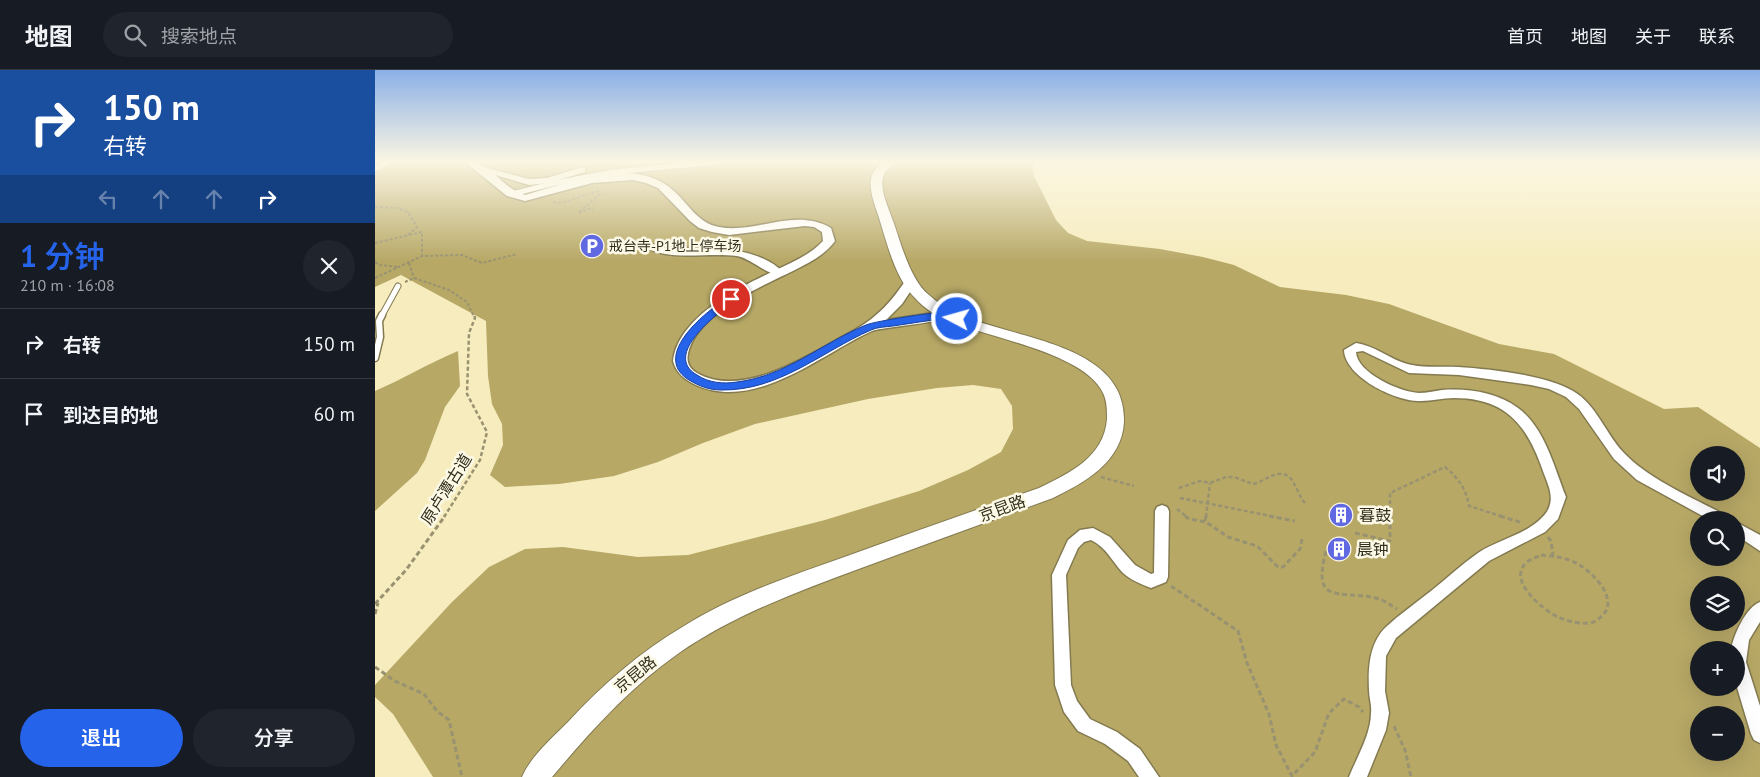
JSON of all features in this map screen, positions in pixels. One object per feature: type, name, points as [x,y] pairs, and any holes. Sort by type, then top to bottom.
[{"type":"main road","name":"京昆路","points":[[535,777],[576,730],[614,691],[671,646],[708,623],[793,585],[1045,493],[1085,473],[1103,455],[1113,437],[1117,420],[1115,404],[1110,390],[1100,376],[1083,363],[1064,354],[947,315],[922,297],[910,282],[892,237],[879,195]]},
{"type":"street","points":[[514,195],[525,198],[537,195]]},
{"type":"street","points":[[672,195],[698,223],[717,230],[746,231],[802,222],[817,224],[827,230],[829,241],[816,253],[731,299],[703,320],[683,346],[680,357],[681,366],[687,374],[702,383],[719,386],[738,386],[766,379],[793,368],[870,327],[901,298],[910,282]]},
{"type":"street","points":[[652,247],[661,251],[740,253],[755,259],[779,273]]},
{"type":"street","points":[[870,327],[947,315]]},
{"type":"street","points":[[1358,777],[1377,730],[1379,713],[1377,691],[1378,656],[1390,633],[1484,557],[1540,528],[1553,515],[1559,498],[1535,436],[1527,422],[1512,410],[1495,400],[1469,394],[1433,394],[1420,398],[1405,395],[1387,388],[1360,370],[1351,360],[1350,350],[1356,347],[1365,348],[1409,369],[1459,371],[1531,381],[1552,386],[1571,394],[1583,406],[1619,456],[1642,476],[1706,511]]},
{"type":"street","points":[[1150,777],[1134,755],[1111,738],[1084,724],[1070,706],[1063,685],[1059,575],[1064,558],[1076,539],[1089,534],[1100,538],[1114,551],[1128,569],[1151,581],[1161,577],[1168,508]]},
{"type":"street","points":[[1745,533],[1755,539],[1760,545]]},
{"type":"street","points":[[1760,610],[1741,638],[1738,662],[1760,734]]},
{"type":"lane","points":[[375,358],[380,337],[379,321],[397,286]]},
{"type":"path","points":[[549,201],[562,203],[585,195]]},
{"type":"path","points":[[593,210],[591,208],[578,213],[599,195]]},
{"type":"path","points":[[375,207],[382,206],[408,212],[417,227],[407,236]]},
{"type":"path","points":[[375,243],[422,232],[422,256]]},
{"type":"path","points":[[375,278],[422,256],[462,255],[482,264],[517,254]]},
{"type":"path","points":[[375,262],[380,265],[400,267]]},
{"type":"path","points":[[397,286],[414,278],[409,263]]},
{"type":"path","name":"原卢潭古道","points":[[377,603],[406,570],[445,516],[480,460],[487,432],[467,394],[469,333],[475,318],[467,302],[449,290],[414,278]]},
{"type":"path","points":[[1355,533],[1390,541],[1390,493],[1445,467],[1457,477],[1468,493],[1469,506],[1540,528],[1551,541],[1553,556]]},
{"type":"path","points":[[1085,473],[1134,486]]},
{"type":"path","points":[[1179,488],[1200,481],[1210,483],[1226,477],[1234,477],[1253,484],[1279,474],[1286,475],[1293,480],[1300,499],[1306,504]]},
{"type":"path","points":[[1205,521],[1210,483]]},
{"type":"path","points":[[1180,498],[1295,521]]},
{"type":"path","points":[[1168,508],[1189,519],[1205,521],[1228,537],[1257,546],[1278,567],[1283,566],[1300,549],[1301,539]]},
{"type":"path","points":[[1326,551],[1319,578],[1323,586],[1331,592],[1378,598],[1411,616]]},
{"type":"path","points":[[1553,556],[1581,566],[1603,587],[1607,599],[1607,609],[1601,618],[1592,623],[1578,624],[1563,620],[1549,614],[1537,605],[1528,594],[1521,573],[1524,564],[1536,557],[1553,556]]},
{"type":"path","points":[[1161,577],[1194,603],[1217,615],[1238,631],[1242,652],[1270,716],[1275,742],[1292,776],[1315,752],[1329,713],[1344,699],[1359,708],[1377,730]]},
{"type":"path","points":[[375,614],[377,603]]},
{"type":"path","points":[[375,667],[395,681],[424,694],[437,711],[449,720],[462,777]]},
{"type":"path","points":[[1379,713],[1397,728],[1405,750],[1411,777]]},
{"type":"shaded area","points":[[375,195],[1043,195],[1056,220],[1068,233],[1087,241],[1160,249],[1203,257],[1234,265],[1280,287],[1346,295],[1389,304],[1499,344],[1554,354],[1664,409],[1698,407],[1760,448],[1760,777],[433,777],[393,714],[375,697],[375,685],[452,602],[489,567],[525,549],[563,547],[638,557],[688,555],[825,520],[919,491],[968,470],[1001,452],[1013,429],[1012,406],[1001,389],[973,385],[937,388],[868,399],[755,424],[658,462],[614,476],[559,484],[505,487],[490,475],[503,445],[502,424],[492,404],[488,376],[486,321],[401,275],[375,287]]},
{"type":"shaded area","points":[[458,351],[460,386],[445,407],[425,460],[417,473],[375,511],[375,391]]},
{"type":"place","name":"戒台寺-P1地上停车场","points":[[592,246]]},
{"type":"place","name":"暮鼓","points":[[1341,515]]},
{"type":"place","name":"晨钟","points":[[1339,549]]},
{"type":"route","points":[[731,299],[703,320],[683,346],[680,357],[681,366],[687,374],[702,383],[719,386],[738,386],[766,379],[793,368],[870,327],[947,315],[957,319]]}]
